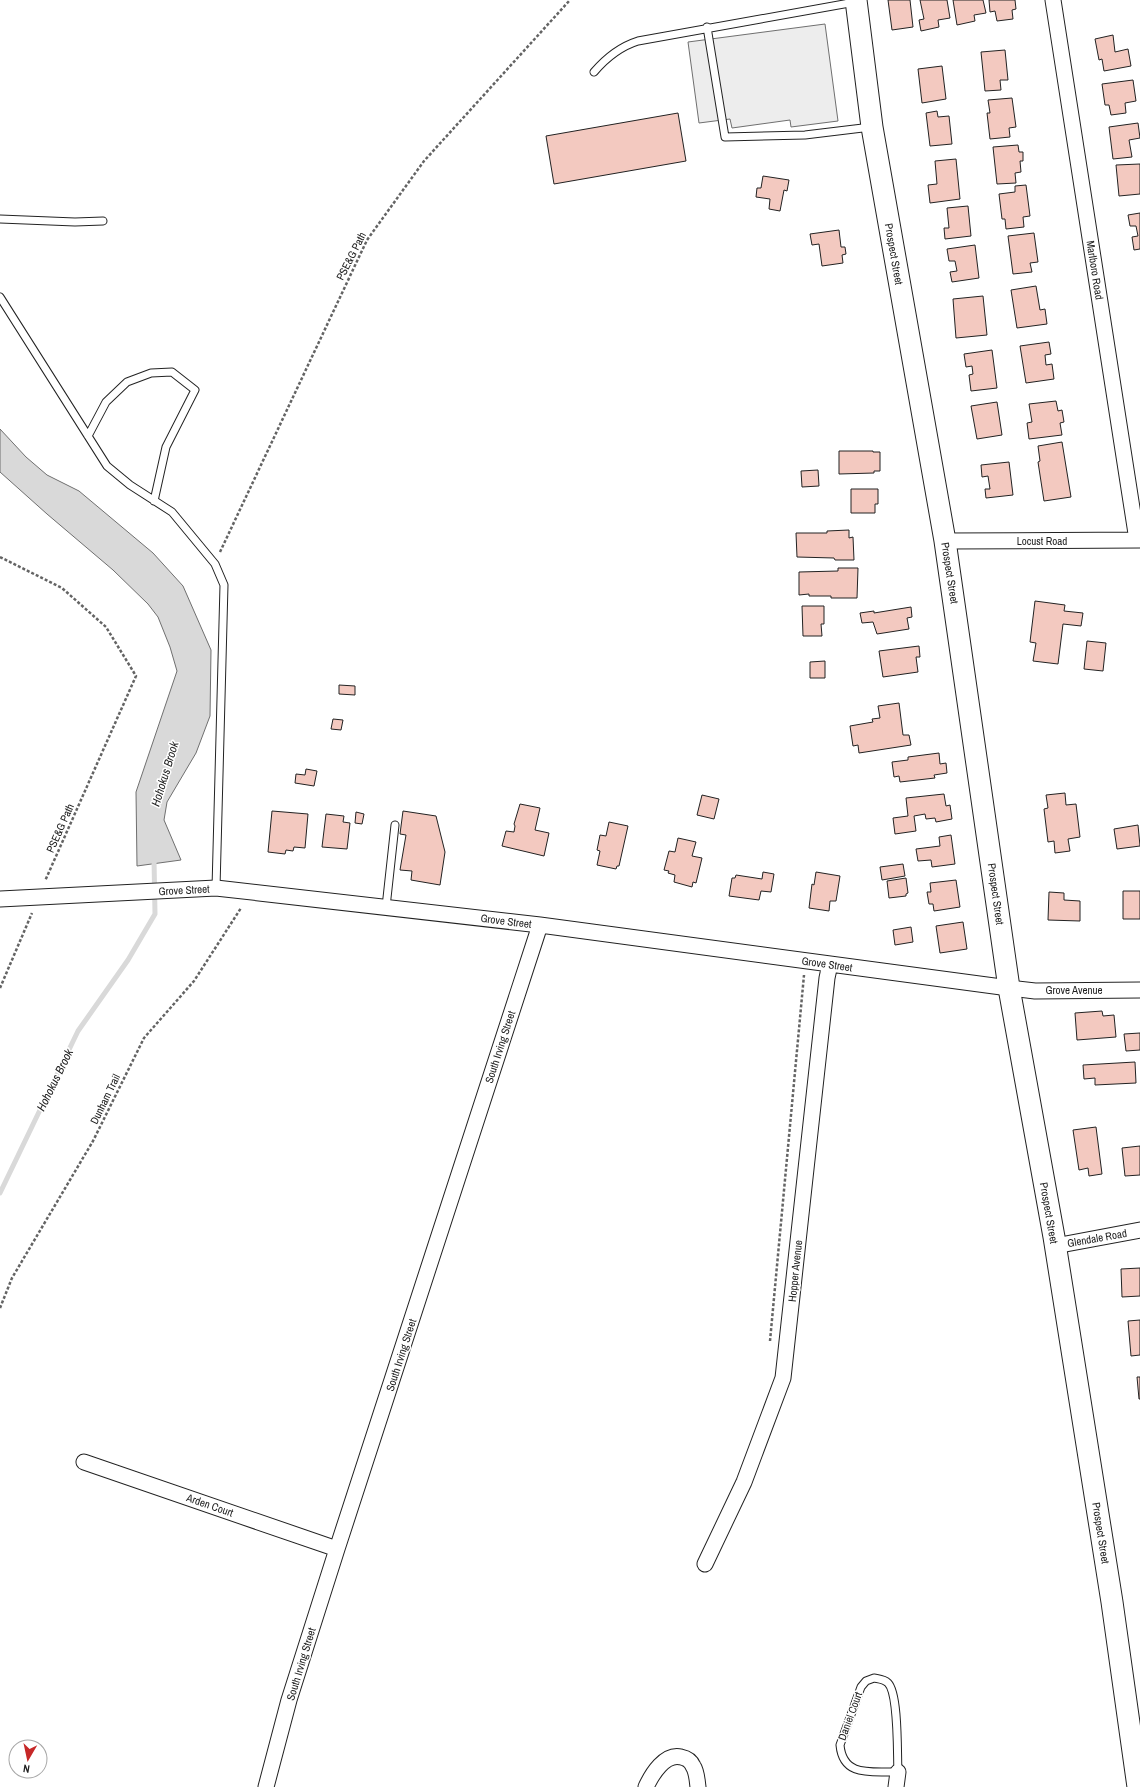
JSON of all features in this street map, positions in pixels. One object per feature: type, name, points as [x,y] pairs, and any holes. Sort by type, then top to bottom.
[{"type":"main road","name":"Prospect Street","points":[[856,1],[872,127],[945,541],[1009,988],[1055,1246],[1136,1752],[1138,1787]]},
{"type":"street","name":"Marlboro Road","points":[[1053,0],[1138,540]]},
{"type":"street","name":"Locust Road","points":[[945,541],[1138,540]]},
{"type":"street","name":"Grove Street","points":[[0,899],[216,888],[540,925],[1009,988]]},
{"type":"street","name":"South Irving Street","points":[[266,1787],[289,1700],[540,925]]},
{"type":"street","name":"Hopper Avenue","points":[[705,1564],[744,1482],[783,1378],[826,985],[830,964]]},
{"type":"street","name":"Grove Avenue","points":[[1009,988],[1034,991],[1140,990]]},
{"type":"street","name":"Glendale Road","points":[[1055,1246],[1140,1230]]},
{"type":"street","name":"Arden Court","points":[[84,1462],[337,1549]]},
{"type":"street","points":[[646,1787],[660,1765],[668,1758],[676,1756],[686,1758],[692,1764],[696,1772],[698,1787]]},
{"type":"street","name":"Daniel Court","points":[[896,1787],[898,1772]]},
{"type":"lane","points":[[594,72],[604,60],[624,46],[638,41],[856,1]]},
{"type":"lane","points":[[707,28],[725,137],[805,135],[872,127]]},
{"type":"lane","points":[[0,219],[75,222],[103,221]]},
{"type":"lane","points":[[0,297],[107,466],[130,485],[172,512],[215,564],[224,585],[216,888]]},
{"type":"lane","points":[[88,436],[106,402],[127,382],[151,373],[172,372],[195,390],[166,447],[154,501]]},
{"type":"lane","points":[[386,907],[395,825]]},
{"type":"lane","name":"Daniel Court","points":[[874,1678],[882,1679],[889,1684],[893,1691],[897,1729],[898,1772],[858,1770],[845,1763],[841,1755],[840,1745],[861,1687],[866,1681],[874,1678]]},
{"type":"path","name":"PSE&G Path","points":[[215,564],[367,240],[424,161],[570,0]]},
{"type":"path","name":"PSE&G Path","points":[[0,557],[62,588],[106,627],[136,676],[0,988]]},
{"type":"path","name":"Dunham Trail","points":[[0,1308],[12,1278],[94,1141],[144,1038],[194,980],[241,908]]},
{"type":"path","points":[[769,1344],[804,974]]},
{"type":"shaded area","points":[[825,24],[838,121],[791,127],[790,120],[732,128],[730,119],[699,123],[688,42]]},
{"type":"water","points":[[0,429],[26,457],[47,475],[79,491],[153,553],[183,586],[211,650],[210,716],[196,753],[167,802],[164,820],[181,860],[137,866],[136,792],[177,671],[170,647],[158,617],[148,604],[113,570],[0,472]]},
{"type":"building","points":[[888,0],[910,0],[913,27],[892,30]]},
{"type":"building","points":[[920,0],[947,0],[950,18],[938,20],[939,27],[921,31],[919,20],[924,19]]},
{"type":"building","points":[[953,0],[983,0],[986,13],[974,15],[975,21],[957,25]]},
{"type":"building","points":[[989,0],[1015,0],[1016,9],[1012,10],[1013,19],[997,21],[995,11],[990,12]]},
{"type":"building","points":[[1113,35],[1115,52],[1128,49],[1131,66],[1104,71],[1102,59],[1099,60],[1095,39]]},
{"type":"building","points":[[1005,50],[1008,80],[1000,80],[1001,90],[985,91],[981,52]]},
{"type":"building","points":[[942,66],[946,99],[922,103],[918,69]]},
{"type":"building","points":[[1133,80],[1136,101],[1125,103],[1126,113],[1111,115],[1109,105],[1105,105],[1102,84]]},
{"type":"building","points":[[1012,98],[1016,127],[1009,128],[1010,137],[990,139],[987,113],[990,113],[988,100]]},
{"type":"building","points":[[937,111],[938,117],[949,116],[952,144],[930,146],[926,113]]},
{"type":"building","points":[[678,113],[686,161],[554,184],[546,136]]},
{"type":"building","points":[[1138,123],[1140,138],[1129,140],[1132,157],[1113,159],[1109,127]]},
{"type":"building","points":[[1018,145],[1019,152],[1023,152],[1023,161],[1020,161],[1021,172],[1015,173],[1016,183],[997,184],[993,147]]},
{"type":"building","points":[[956,159],[960,199],[930,203],[928,185],[937,184],[935,161]]},
{"type":"building","points":[[1140,164],[1140,194],[1119,196],[1116,165]]},
{"type":"building","points":[[763,176],[789,180],[787,191],[784,190],[780,211],[769,209],[770,199],[756,197],[757,188],[761,188]]},
{"type":"building","points":[[1026,185],[1030,216],[1023,217],[1024,227],[1006,229],[1005,219],[1002,219],[999,194],[1015,192],[1015,186]]},
{"type":"building","points":[[968,206],[971,236],[945,239],[944,228],[949,228],[947,208]]},
{"type":"building","points":[[1140,213],[1140,249],[1134,250],[1132,237],[1138,236],[1136,226],[1130,226],[1128,215]]},
{"type":"building","points":[[839,230],[841,247],[845,247],[846,254],[842,255],[843,263],[822,266],[819,244],[812,245],[810,234]]},
{"type":"building","points":[[1034,233],[1038,262],[1030,263],[1032,272],[1013,274],[1008,236]]},
{"type":"building","points":[[975,245],[979,278],[952,282],[950,272],[957,271],[955,261],[949,261],[947,249]]},
{"type":"building","points":[[1036,286],[1040,310],[1045,309],[1047,324],[1017,328],[1011,290]]},
{"type":"building","points":[[983,296],[987,335],[956,338],[953,299]]},
{"type":"building","points":[[1049,342],[1051,354],[1045,355],[1046,365],[1052,364],[1054,379],[1026,383],[1020,346]]},
{"type":"building","points":[[992,350],[997,388],[971,391],[969,375],[973,374],[972,366],[966,367],[964,354]]},
{"type":"building","points":[[1056,401],[1058,411],[1062,410],[1064,422],[1060,423],[1062,435],[1029,439],[1027,423],[1032,422],[1029,404]]},
{"type":"building","points":[[997,402],[1002,435],[977,439],[971,406]]},
{"type":"building","points":[[1062,442],[1071,497],[1044,501],[1038,462],[1040,461],[1038,446]]},
{"type":"building","points":[[839,451],[880,452],[880,471],[874,471],[874,473],[839,474]]},
{"type":"building","points":[[1009,462],[1013,495],[986,498],[985,489],[990,489],[988,476],[982,477],[981,465]]},
{"type":"building","points":[[818,470],[819,486],[802,487],[801,471]]},
{"type":"building","points":[[851,489],[878,489],[878,504],[875,504],[875,513],[851,513]]},
{"type":"building","points":[[849,530],[849,538],[853,537],[854,560],[797,557],[796,533],[827,533],[827,531]]},
{"type":"building","points":[[838,568],[858,568],[857,598],[831,598],[831,596],[809,596],[809,594],[799,595],[799,572],[838,571]]},
{"type":"building","points":[[1035,601],[1065,605],[1064,611],[1083,613],[1081,626],[1063,624],[1058,664],[1033,661],[1036,643],[1030,642]]},
{"type":"building","points":[[802,606],[824,606],[824,624],[821,624],[822,636],[803,636]]},
{"type":"building","points":[[911,607],[912,617],[907,618],[909,629],[877,634],[873,622],[862,623],[860,613],[874,611],[874,613]]},
{"type":"building","points":[[1087,641],[1106,643],[1103,671],[1084,669]]},
{"type":"building","points":[[919,646],[920,657],[916,657],[918,672],[883,677],[879,651]]},
{"type":"building","points":[[825,661],[825,678],[810,678],[810,662]]},
{"type":"building","points":[[339,685],[355,686],[355,695],[339,694]]},
{"type":"building","points":[[899,703],[903,735],[909,735],[911,745],[859,753],[858,745],[853,746],[850,726],[873,722],[872,719],[880,718],[878,706]]},
{"type":"building","points":[[333,719],[343,720],[341,730],[331,729]]},
{"type":"building","points":[[939,753],[940,764],[946,763],[947,773],[934,775],[935,778],[900,782],[899,776],[894,777],[892,762],[908,760],[908,757]]},
{"type":"building","points":[[306,769],[317,771],[314,786],[295,783],[296,774],[305,775]]},
{"type":"building","points":[[1065,793],[1066,805],[1076,804],[1080,837],[1068,839],[1070,851],[1055,853],[1054,841],[1048,842],[1044,809],[1048,808],[1046,795]]},
{"type":"building","points":[[944,794],[946,806],[950,805],[952,819],[936,822],[935,818],[926,819],[925,814],[914,816],[916,831],[895,834],[893,818],[908,816],[906,798]]},
{"type":"building","points":[[702,795],[719,799],[714,819],[697,815]]},
{"type":"building","points":[[520,804],[540,808],[535,830],[549,833],[544,856],[502,846],[506,831],[514,832],[514,824]]},
{"type":"building","points":[[272,811],[308,814],[305,848],[294,847],[293,851],[286,850],[285,854],[268,852]]},
{"type":"building","points":[[403,811],[436,816],[445,852],[440,885],[411,880],[412,871],[400,870],[406,835],[400,834]]},
{"type":"building","points":[[356,812],[364,814],[362,824],[355,823]]},
{"type":"building","points":[[326,814],[344,816],[343,822],[350,823],[347,849],[322,847]]},
{"type":"building","points":[[609,822],[628,826],[619,866],[617,866],[616,869],[597,865],[600,851],[597,850],[600,835],[606,836]]},
{"type":"building","points":[[1138,825],[1140,846],[1117,849],[1114,829]]},
{"type":"building","points":[[951,835],[955,864],[932,867],[931,860],[918,861],[916,849],[940,846],[939,837]]},
{"type":"building","points":[[678,838],[696,842],[692,856],[702,858],[696,883],[693,882],[692,887],[674,882],[675,875],[664,870],[669,851],[675,852]]},
{"type":"building","points":[[903,864],[905,876],[882,880],[880,867]]},
{"type":"building","points":[[763,872],[774,874],[771,892],[761,891],[759,900],[729,896],[732,878],[735,878],[736,875],[762,879]]},
{"type":"building","points":[[816,872],[840,876],[836,901],[830,901],[829,911],[809,908],[812,884],[814,885]]},
{"type":"building","points":[[906,878],[908,893],[906,896],[889,898],[887,881]]},
{"type":"building","points":[[956,880],[960,907],[934,911],[933,904],[929,904],[927,892],[931,892],[930,883]]},
{"type":"building","points":[[1123,891],[1140,891],[1140,919],[1123,919]]},
{"type":"building","points":[[1049,892],[1064,893],[1064,900],[1080,901],[1080,921],[1048,920]]},
{"type":"building","points":[[963,922],[967,949],[940,953],[936,926]]},
{"type":"building","points":[[911,927],[913,942],[895,945],[893,930]]},
{"type":"building","points":[[1102,1011],[1103,1016],[1114,1015],[1116,1037],[1077,1040],[1075,1013]]},
{"type":"building","points":[[1140,1033],[1140,1050],[1126,1051],[1124,1034]]},
{"type":"building","points":[[1135,1062],[1136,1083],[1095,1085],[1095,1078],[1084,1079],[1083,1065]]},
{"type":"building","points":[[1096,1127],[1102,1174],[1089,1176],[1088,1168],[1079,1170],[1073,1130]]},
{"type":"building","points":[[1140,1146],[1140,1175],[1125,1176],[1122,1148]]},
{"type":"building","points":[[1140,1268],[1140,1296],[1122,1297],[1121,1269]]},
{"type":"building","points":[[1140,1320],[1140,1355],[1131,1356],[1128,1321]]},
{"type":"building","points":[[1137,1377],[1140,1377],[1140,1399],[1139,1399]]},
{"type":"waterway","name":"Hohokus Brook","points":[[0,1193],[78,1031],[128,960],[155,914],[154,859]]}]
